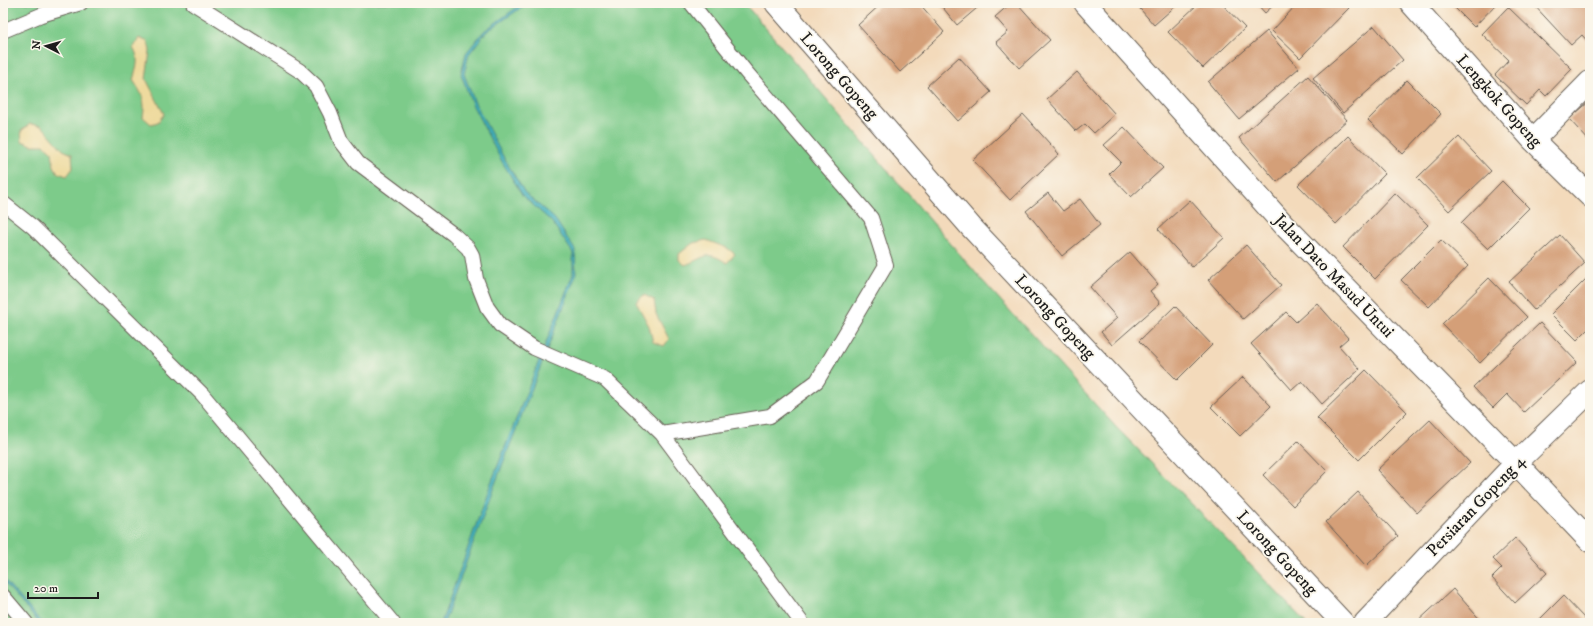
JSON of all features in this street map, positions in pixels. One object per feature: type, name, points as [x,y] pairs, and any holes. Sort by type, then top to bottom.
[{"type":"street","name":"Lorong Gopeng","points":[[776,3],[971,227],[1343,623]]},
{"type":"street","name":"Jalan Dato Masud Untui","points":[[1085,3],[1286,227],[1516,463],[1590,542]]},
{"type":"street","name":"Lengkok Gopeng","points":[[1410,3],[1533,140],[1590,196]]},
{"type":"street","points":[[1533,140],[1590,82]]},
{"type":"street","name":"Persiaran Gopeng 4","points":[[1364,623],[1516,463],[1590,391]]},
{"type":"lane","points":[[3,30],[41,15],[81,3]]},
{"type":"lane","points":[[193,3],[300,71],[316,86],[330,113],[341,141],[358,163],[468,248],[472,255],[476,279],[487,307],[500,325],[534,348],[605,379],[662,434],[802,623]]},
{"type":"lane","points":[[662,434],[770,416],[817,381],[886,265],[871,218],[746,72],[692,3]]},
{"type":"lane","points":[[3,203],[33,227],[202,394],[393,623]]},
{"type":"lane","points":[[3,596],[26,623]]},
{"type":"green space","points":[[3,3],[744,3],[981,279],[1115,426],[1306,623],[3,623]]},
{"type":"sand","points":[[139,38],[148,42],[150,51],[146,79],[164,114],[158,122],[151,124],[143,117],[144,102],[139,89],[133,80],[137,67],[137,55],[133,47]]},
{"type":"sand","points":[[30,124],[42,126],[63,150],[72,154],[73,168],[67,176],[58,173],[54,166],[52,152],[44,145],[32,145],[22,141],[21,131]]},
{"type":"sand","points":[[706,240],[727,248],[735,254],[727,263],[714,256],[706,256],[685,265],[679,260],[679,254],[693,243]]},
{"type":"sand","points":[[644,295],[654,300],[656,314],[669,339],[664,346],[653,342],[649,326],[636,302]]},
{"type":"water","points":[[523,3],[528,3],[486,32],[469,54],[464,74],[475,103],[505,160],[525,193],[555,219],[575,250],[576,275],[495,484],[444,623],[441,623],[491,483],[573,274],[573,253],[552,222],[523,196],[501,160],[472,104],[461,74],[466,53],[484,31]]},
{"type":"water","points":[[3,578],[42,623],[39,623],[3,581]]},
{"type":"building","points":[[882,3],[919,3],[944,32],[900,72],[858,25]]},
{"type":"building","points":[[939,3],[983,3],[957,25]]},
{"type":"building","points":[[1011,3],[1017,3],[1050,40],[1019,68],[996,42],[1008,32],[995,17]]},
{"type":"building","points":[[1135,3],[1179,3],[1154,25]]},
{"type":"building","points":[[1199,3],[1221,3],[1245,28],[1203,68],[1168,32]]},
{"type":"building","points":[[1256,3],[1276,3],[1265,13]]},
{"type":"building","points":[[1298,3],[1344,3],[1349,8],[1300,58],[1272,31]]},
{"type":"building","points":[[1450,3],[1497,3],[1474,27]]},
{"type":"building","points":[[1532,3],[1590,3],[1590,44],[1582,35],[1571,45]]},
{"type":"building","points":[[1508,7],[1572,69],[1546,96],[1540,90],[1526,105],[1495,75],[1509,60],[1482,34]]},
{"type":"building","points":[[1374,26],[1403,60],[1343,113],[1313,78]]},
{"type":"building","points":[[1267,31],[1299,68],[1239,119],[1208,82]]},
{"type":"building","points":[[959,57],[991,92],[958,121],[927,86]]},
{"type":"building","points":[[1077,72],[1115,114],[1094,133],[1085,124],[1076,131],[1047,99]]},
{"type":"building","points":[[1308,76],[1347,120],[1277,182],[1239,138]]},
{"type":"building","points":[[1407,80],[1441,114],[1403,154],[1368,120]]},
{"type":"building","points":[[1590,101],[1590,142],[1569,119]]},
{"type":"building","points":[[1023,114],[1059,154],[1010,200],[973,160]]},
{"type":"building","points":[[1124,127],[1163,168],[1131,197],[1109,174],[1121,162],[1104,145]]},
{"type":"building","points":[[1348,136],[1385,174],[1336,224],[1298,185]]},
{"type":"building","points":[[1459,137],[1491,171],[1449,211],[1417,178]]},
{"type":"building","points":[[1502,181],[1529,208],[1488,249],[1461,223]]},
{"type":"building","points":[[1048,193],[1063,211],[1080,199],[1100,225],[1062,256],[1026,211]]},
{"type":"building","points":[[1395,193],[1428,225],[1375,279],[1343,247]]},
{"type":"building","points":[[1190,200],[1224,238],[1192,267],[1158,229]]},
{"type":"building","points":[[1560,235],[1585,263],[1534,310],[1509,282]]},
{"type":"building","points":[[1441,240],[1468,266],[1429,307],[1401,280]]},
{"type":"building","points":[[1246,245],[1281,285],[1243,319],[1208,280]]},
{"type":"building","points":[[1130,252],[1158,284],[1150,291],[1160,303],[1112,345],[1101,332],[1117,318],[1090,287]]},
{"type":"building","points":[[1590,275],[1590,327],[1577,340],[1551,314]]},
{"type":"building","points":[[1489,278],[1527,317],[1480,363],[1442,324]]},
{"type":"building","points":[[1317,303],[1348,338],[1339,346],[1360,369],[1322,404],[1302,381],[1292,390],[1251,344],[1286,312],[1296,322]]},
{"type":"building","points":[[1175,306],[1212,345],[1177,380],[1139,341]]},
{"type":"building","points":[[1540,323],[1577,362],[1524,412],[1507,394],[1493,408],[1473,387]]},
{"type":"building","points":[[1366,370],[1407,412],[1359,460],[1317,418]]},
{"type":"building","points":[[1243,377],[1271,406],[1240,436],[1211,407]]},
{"type":"building","points":[[1430,420],[1470,463],[1417,513],[1377,470]]},
{"type":"building","points":[[1298,441],[1327,471],[1293,506],[1263,475]]},
{"type":"building","points":[[1358,492],[1398,536],[1366,566],[1326,522]]},
{"type":"building","points":[[1515,538],[1547,573],[1515,603],[1492,578],[1502,568],[1493,559]]},
{"type":"building","points":[[1453,589],[1483,623],[1416,623]]},
{"type":"building","points":[[1563,596],[1586,620],[1583,623],[1536,623]]}]
